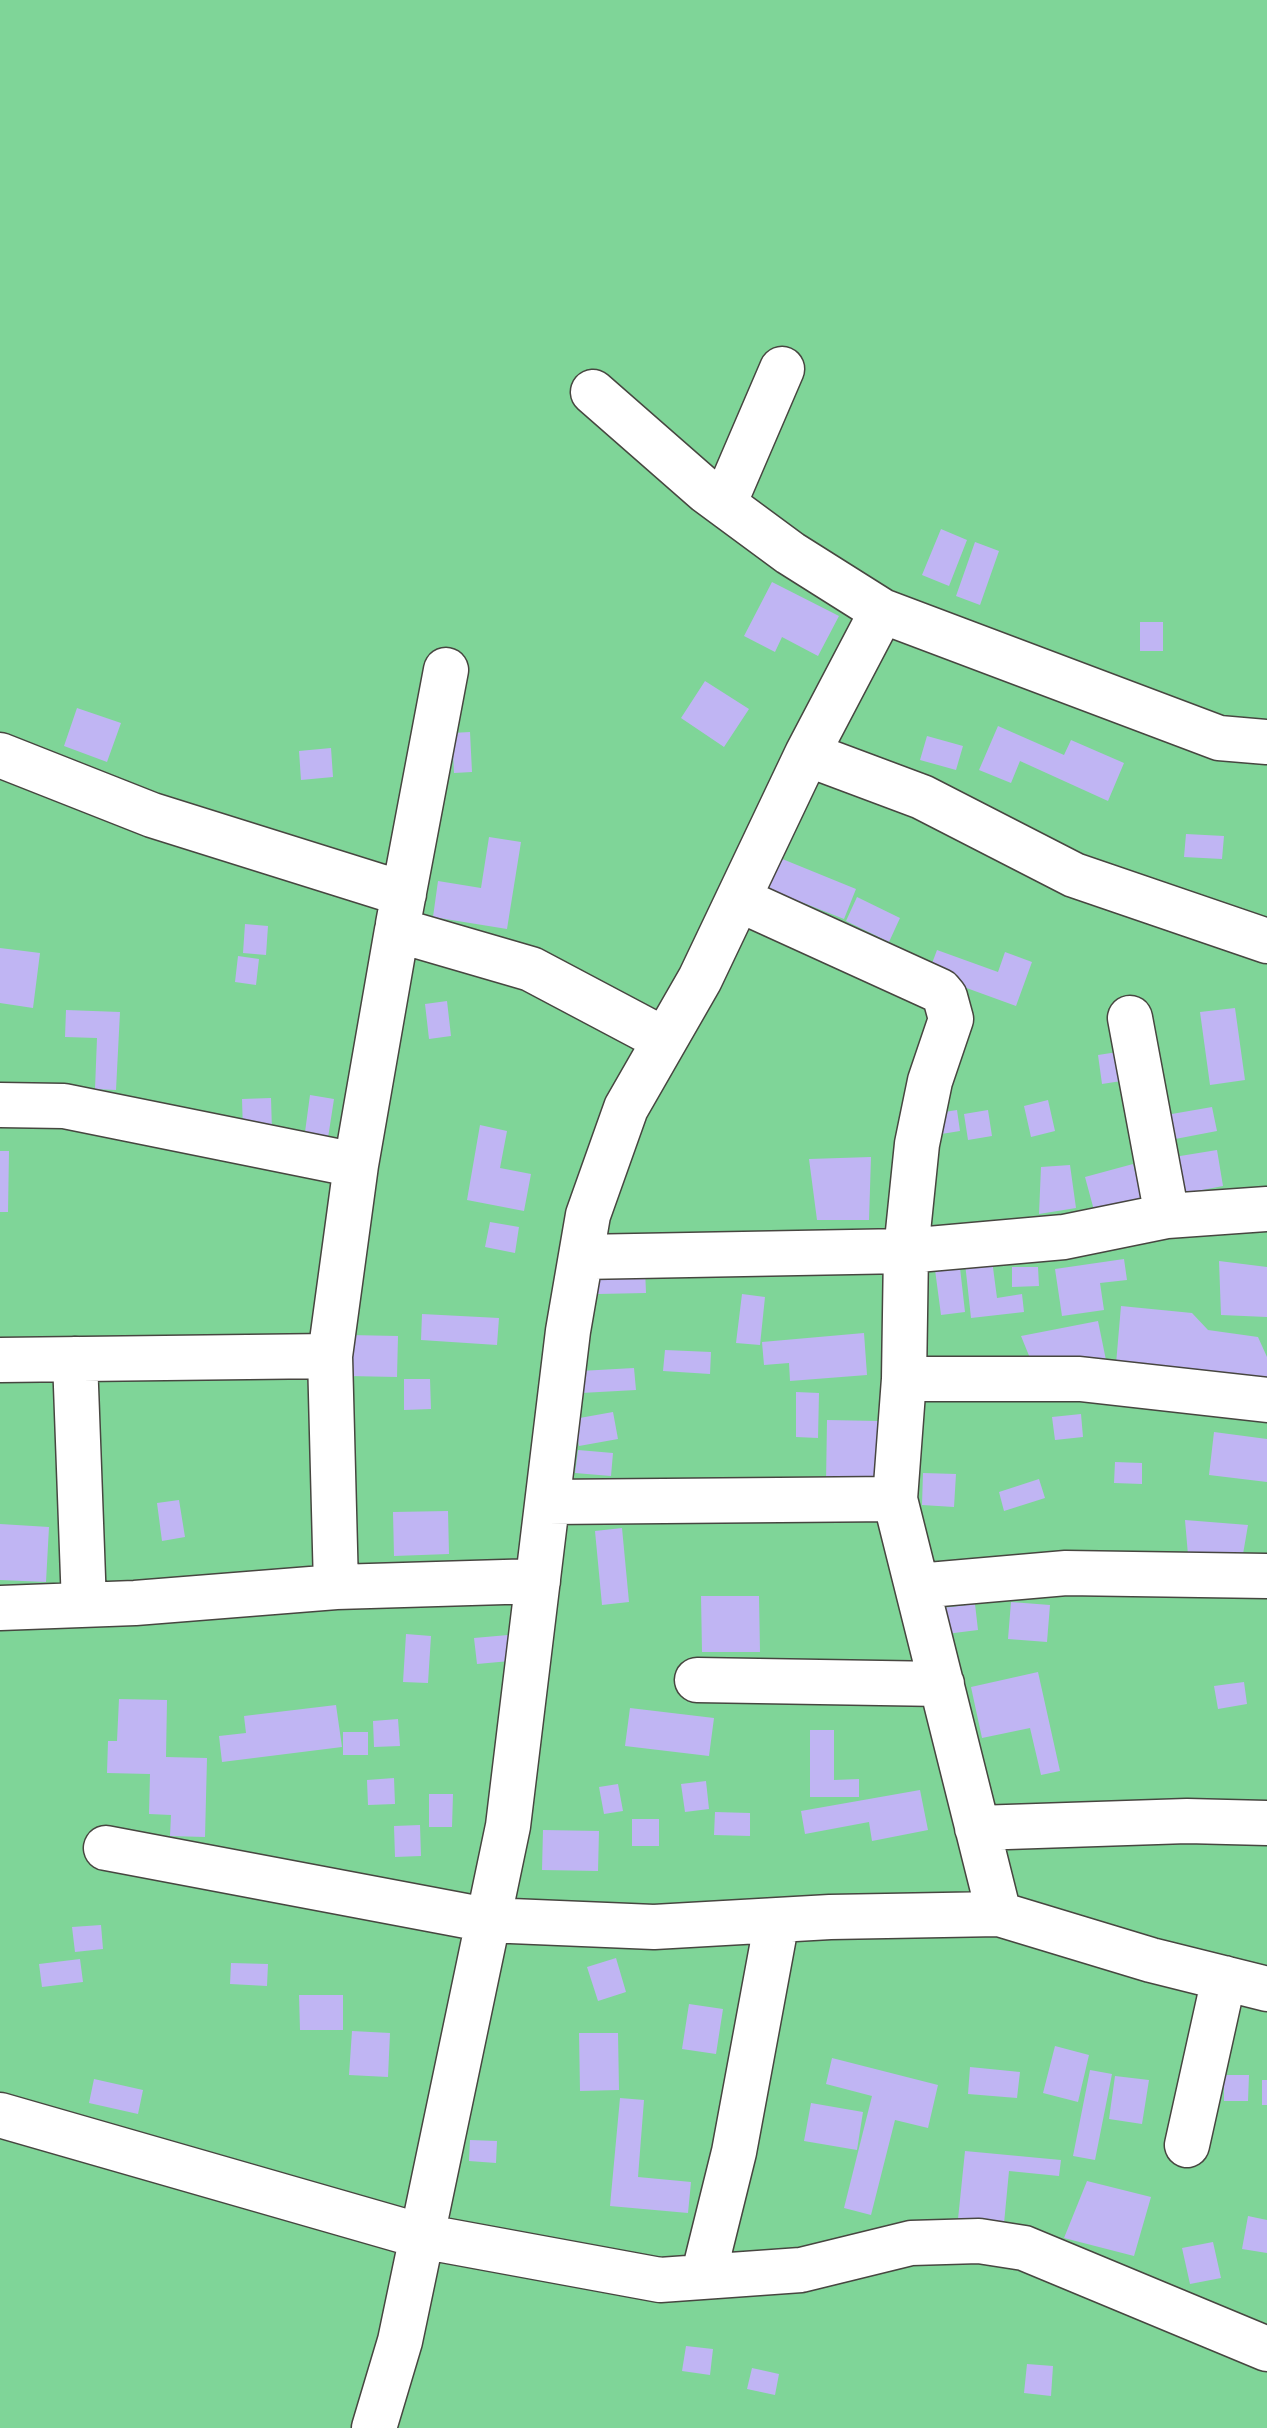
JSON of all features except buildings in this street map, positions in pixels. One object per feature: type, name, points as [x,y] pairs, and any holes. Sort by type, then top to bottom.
[{"type":"street","points":[[724,504],[782,369]]},
{"type":"street","points":[[593,392],[724,504],[790,553],[882,611],[1219,738],[1267,742]]},
{"type":"street","points":[[374,2428],[400,2341],[508,1826],[548,1502],[588,1215],[626,1108],[700,979],[807,754],[882,611]]},
{"type":"street","points":[[336,1587],[330,1356],[356,1165],[446,670]]},
{"type":"street","points":[[807,754],[922,797],[1074,875],[1267,941]]},
{"type":"street","points":[[0,755],[400,912],[531,969],[665,1040]]},
{"type":"street","points":[[738,899],[940,991],[945,997],[951,1019],[930,1081],[917,1144],[906,1251],[904,1379],[895,1499],[999,1914]]},
{"type":"street","points":[[1130,1018],[1167,1216]]},
{"type":"street","points":[[0,1105],[64,1106],[356,1165]]},
{"type":"street","points":[[581,1257],[906,1251],[1064,1237],[1167,1216],[1267,1209]]},
{"type":"street","points":[[0,1360],[330,1356]]},
{"type":"street","points":[[75,1359],[84,1605]]},
{"type":"street","points":[[904,1379],[1080,1379],[1267,1400]]},
{"type":"street","points":[[548,1502],[895,1499]]},
{"type":"street","points":[[917,1586],[1066,1573],[1267,1576]]},
{"type":"street","points":[[0,1608],[336,1587],[538,1581]]},
{"type":"street","points":[[697,1680],[942,1684]]},
{"type":"street","points":[[977,1828],[1187,1821],[1267,1823]]},
{"type":"street","points":[[106,1848],[487,1920],[654,1927],[999,1914],[1267,1989]]},
{"type":"street","points":[[703,2277],[734,2152],[777,1920]]},
{"type":"street","points":[[1187,2145],[1224,1978]]},
{"type":"street","points":[[0,2115],[421,2236],[660,2280],[801,2270],[911,2243],[979,2241],[1024,2248],[1267,2349]]},
{"type":"green space","points":[[0,0],[1267,0],[1267,2428],[0,2428]]}]
